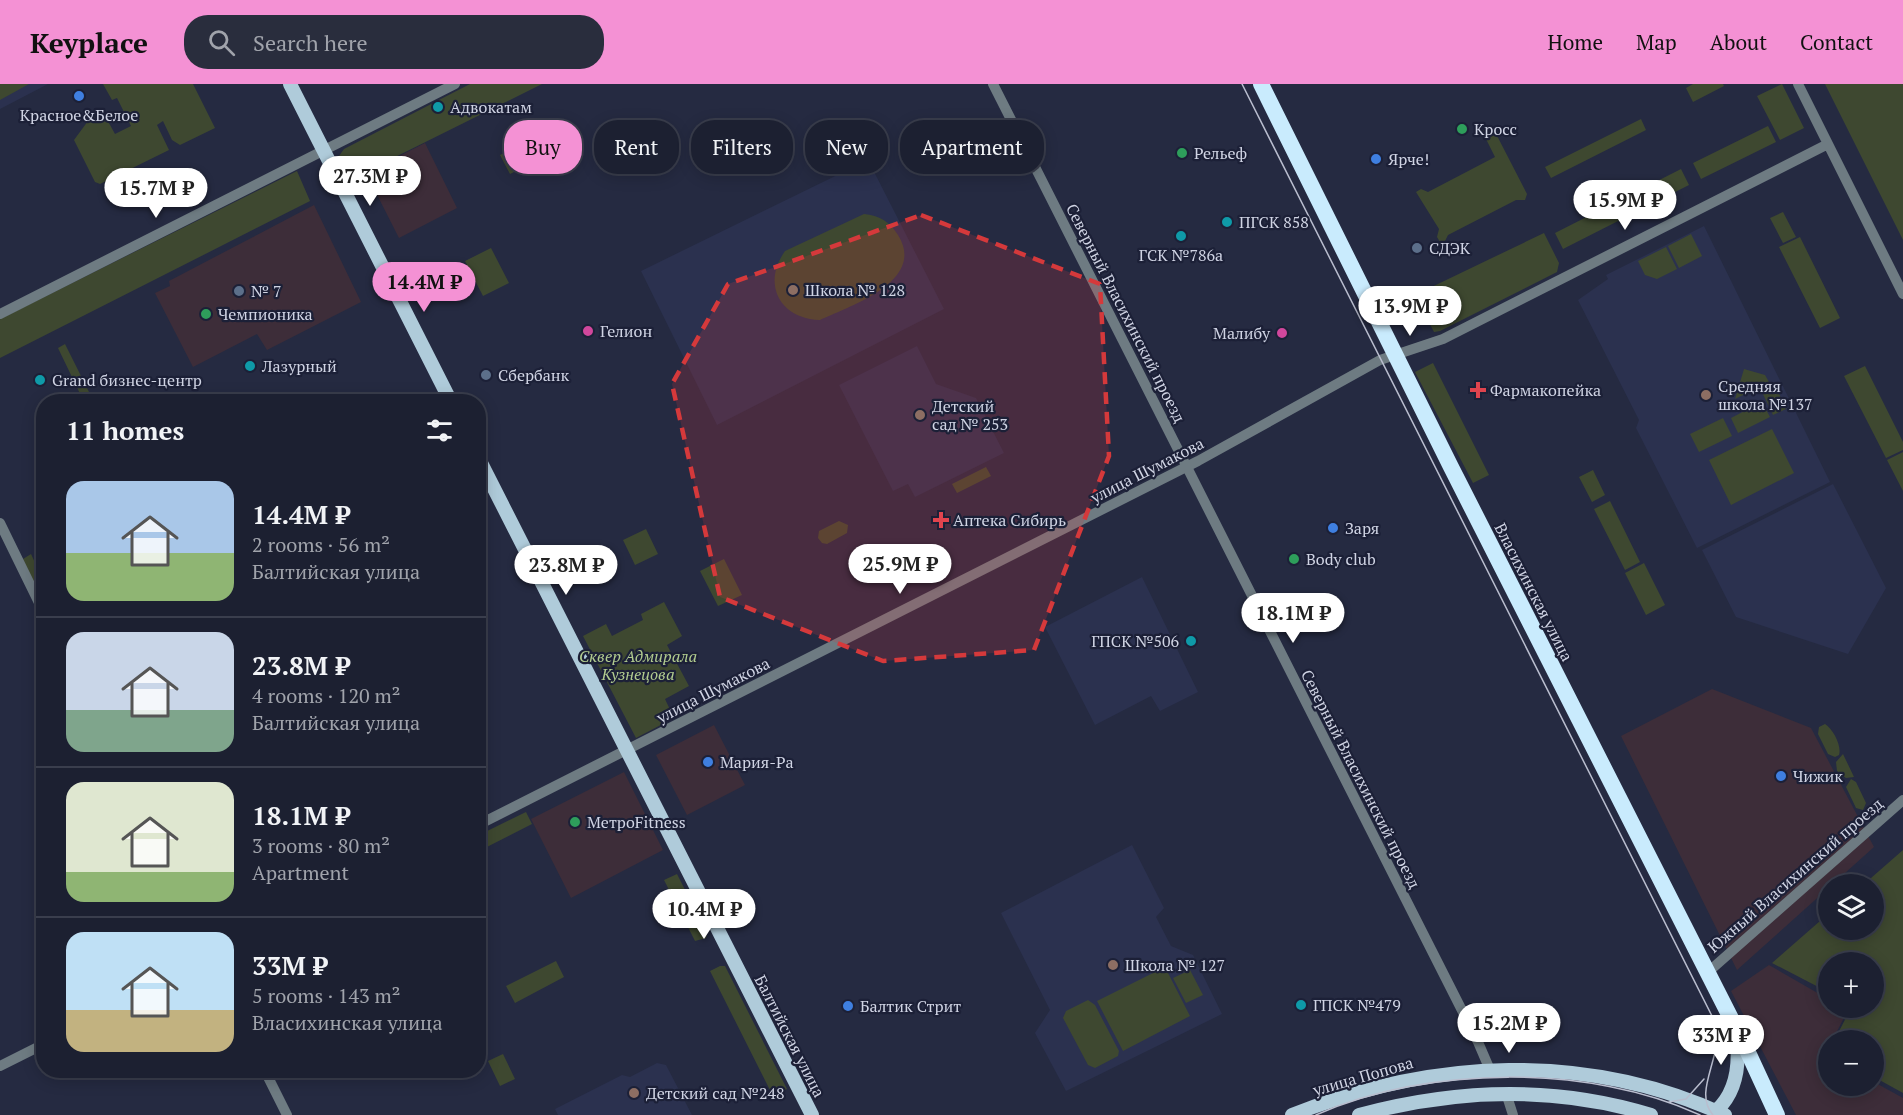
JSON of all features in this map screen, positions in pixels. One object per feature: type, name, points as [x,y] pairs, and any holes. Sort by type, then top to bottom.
[{"type":"highway","name":"Власихинская улица","points":[[1261,84],[1777,1113]]},
{"type":"main road","points":[[290,84],[447,394]]},
{"type":"main road","name":"Балтийская улица","points":[[486,473],[812,1115]]},
{"type":"main road","points":[[1721,1113],[1729,1099],[1736,1073],[1738,1053],[1735,1026]]},
{"type":"main road","name":"улица Попова","points":[[1292,1115],[1350,1093],[1386,1083],[1423,1076],[1490,1070],[1532,1070],[1616,1080],[1662,1091],[1721,1113]]},
{"type":"main road","points":[[1359,1115],[1434,1098],[1506,1093],[1577,1098],[1651,1115]]},
{"type":"street","points":[[0,314],[455,84]]},
{"type":"street","name":"Северный Власихинский проезд","points":[[993,84],[1478,1042],[1490,1070]]},
{"type":"street","points":[[1798,84],[1903,294]]},
{"type":"street","name":"улица Шумакова","points":[[486,821],[1187,466],[1380,360],[1443,339],[1828,144]]},
{"type":"street","points":[[0,523],[36,597]]},
{"type":"street","name":"Южный Власихинский проезд","points":[[1707,973],[1903,800]]},
{"type":"street","points":[[0,1066],[36,1048]]},
{"type":"street","points":[[268,1078],[287,1115]]},
{"type":"street","points":[[1506,1093],[1513,1115]]},
{"type":"highlighted area","points":[[921,215],[1100,284],[1109,456],[1034,650],[883,661],[720,597],[672,384],[728,284]]},
{"type":"shaded area","points":[[0,84],[48,84],[0,109]]},
{"type":"shaded area","points":[[425,143],[457,208],[399,238],[366,173]]},
{"type":"shaded area","name":"Школа № 128","points":[[839,174],[875,174],[944,309],[717,425],[641,271]]},
{"type":"shaded area","points":[[314,205],[361,302],[267,350],[257,334],[193,367],[155,293],[170,286],[169,281]]},
{"type":"shaded area","name":"Средняя школа №137","points":[[1704,226],[1830,482],[1697,548],[1636,428],[1639,420],[1578,300],[1608,279],[1606,275]]},
{"type":"shaded area","name":"Детский сад № 253","points":[[917,346],[936,384],[976,398],[1004,453],[915,497],[908,484],[893,491],[839,385]]},
{"type":"shaded area","points":[[1833,484],[1886,588],[1848,654],[1736,617],[1702,550]]},
{"type":"shaded area","points":[[1142,577],[1198,692],[1160,711],[1151,696],[1095,725],[1045,627]]},
{"type":"shaded area","points":[[1712,689],[1811,728],[1874,847],[1844,874],[1818,874],[1818,897],[1737,970],[1621,736]]},
{"type":"shaded area","points":[[714,725],[745,785],[687,815],[656,755]]},
{"type":"shaded area","points":[[624,772],[663,850],[571,898],[531,819]]},
{"type":"shaded area","name":"Школа № 127","points":[[1132,845],[1164,908],[1156,917],[1171,946],[1193,955],[1222,1014],[1066,1091],[1035,1033],[1050,1010],[1001,913]]},
{"type":"shaded area","points":[[1769,965],[1818,993],[1818,1018],[1844,1018],[1838,1030],[1818,1030],[1818,1096],[1884,1096],[1884,1088],[1903,1098],[1903,1115],[1796,1115],[1731,991]]},
{"type":"shaded area","name":"Детский сад №248","points":[[657,1063],[666,1065],[692,1115],[558,1115],[555,1109],[622,1075],[630,1077]]},
{"type":"green space","points":[[0,84],[29,84],[0,100]]},
{"type":"green space","points":[[103,84],[193,84],[215,128],[180,145],[172,140],[163,121],[157,125],[169,150],[100,184],[95,182],[74,140],[88,121],[100,113],[104,114],[115,134],[131,126],[117,98],[112,100]]},
{"type":"green space","points":[[470,84],[542,84],[357,176],[348,176],[339,156],[344,149]]},
{"type":"green space","points":[[1693,84],[1723,84],[1724,86],[1693,102],[1686,88]]},
{"type":"green space","points":[[1782,84],[1804,128],[1780,140],[1757,96]]},
{"type":"green space","points":[[1825,84],[1903,84],[1903,240]]},
{"type":"green space","points":[[1641,119],[1646,130],[1551,178],[1545,167]]},
{"type":"green space","points":[[1492,126],[1527,194],[1525,200],[1516,200],[1448,235],[1445,241],[1440,242],[1437,237],[1439,229],[1416,192],[1421,189],[1428,192],[1495,157],[1482,131]]},
{"type":"green space","points":[[1768,126],[1776,142],[1701,179],[1693,163]]},
{"type":"green space","points":[[1681,169],[1689,185],[1563,249],[1555,233]]},
{"type":"green space","points":[[297,171],[310,201],[0,358],[0,319]]},
{"type":"green space","points":[[1783,212],[1796,237],[1783,243],[1770,218]]},
{"type":"green space","points":[[864,214],[884,220],[898,235],[904,251],[902,266],[894,278],[881,290],[866,299],[820,320],[795,314],[785,307],[775,288],[775,276],[785,251]]},
{"type":"green space","points":[[1544,233],[1559,263],[1557,272],[1434,332],[1415,295]]},
{"type":"green space","points":[[1691,234],[1702,256],[1679,268],[1668,246]]},
{"type":"green space","points":[[1800,237],[1840,318],[1820,328],[1779,247]]},
{"type":"green space","points":[[1666,247],[1677,269],[1657,279],[1645,275],[1638,261]]},
{"type":"green space","points":[[491,248],[509,283],[483,296],[465,261]]},
{"type":"green space","points":[[65,344],[90,394],[80,394],[58,348]]},
{"type":"green space","points":[[1433,363],[1489,475],[1473,483],[1415,372]]},
{"type":"green space","points":[[1865,366],[1903,442],[1903,450],[1886,458],[1844,376]]},
{"type":"green space","points":[[1744,369],[1765,375],[1769,382],[1735,399]]},
{"type":"green space","points":[[1775,385],[1786,409],[1773,415],[1762,392]]},
{"type":"green space","points":[[1762,402],[1770,417],[1738,433],[1731,418]]},
{"type":"green space","points":[[1723,418],[1732,436],[1699,452],[1690,434]]},
{"type":"green space","points":[[1772,429],[1794,473],[1731,505],[1709,460]]},
{"type":"green space","points":[[1903,452],[1903,491],[1887,460]]},
{"type":"green space","points":[[986,467],[991,476],[957,493],[952,484]]},
{"type":"green space","points":[[1593,470],[1605,495],[1592,502],[1579,477]]},
{"type":"green space","points":[[1610,501],[1640,562],[1625,570],[1594,509]]},
{"type":"green space","points":[[839,521],[848,525],[847,533],[827,544],[822,543],[818,538],[819,531]]},
{"type":"green space","points":[[646,529],[658,554],[635,565],[623,540]]},
{"type":"green space","points":[[31,554],[36,565],[36,590],[23,559]]},
{"type":"green space","points":[[724,559],[742,595],[718,606],[700,571]]},
{"type":"green space","points":[[1644,563],[1665,605],[1646,615],[1625,573]]},
{"type":"green space","name":"Сквер Адмирала Кузнецова","points":[[664,602],[682,636],[667,645],[689,686],[665,699],[674,718],[636,738],[583,636],[606,624],[612,636],[643,620],[641,614]]},
{"type":"green space","points":[[1825,724],[1838,743],[1840,751],[1835,757],[1828,754],[1818,734],[1819,727]]},
{"type":"green space","points":[[1843,754],[1854,777],[1846,778],[1837,771],[1836,762]]},
{"type":"green space","points":[[1851,779],[1856,782],[1866,803],[1863,810],[1856,808],[1846,787]]},
{"type":"green space","points":[[526,812],[532,824],[486,847],[486,832]]},
{"type":"green space","points":[[1903,850],[1903,1093],[1884,1083],[1884,1030],[1840,1030],[1846,1018],[1884,1018],[1884,952],[1818,952],[1818,987],[1772,963],[1818,923],[1818,940],[1884,940],[1884,874],[1876,874]]},
{"type":"green space","points":[[677,874],[707,933],[706,938],[695,941],[664,880]]},
{"type":"green space","points":[[556,961],[564,977],[515,1003],[506,986]]},
{"type":"green space","points":[[725,966],[787,1089],[773,1096],[710,971]]},
{"type":"green space","points":[[1165,967],[1190,1016],[1123,1051],[1097,1001]]},
{"type":"green space","points":[[1190,970],[1203,995],[1186,1003],[1173,978]]},
{"type":"green space","points":[[1088,1000],[1095,1005],[1119,1051],[1118,1056],[1095,1068],[1088,1065],[1063,1018],[1066,1011]]},
{"type":"green space","points":[[503,1054],[515,1079],[500,1086],[488,1061]]},
{"type":"tram line","points":[[1242,84],[1714,1020],[1717,1033],[1716,1045],[1706,1094],[1707,1105],[1713,1115]]},
{"type":"tram line","points":[[1316,1115],[1360,1099],[1407,1087],[1457,1080],[1508,1077],[1559,1079],[1609,1086],[1656,1098],[1700,1115]]},
{"type":"tram line","points":[[1669,1102],[1686,1099],[1704,1079]]},
{"type":"place","name":"Красное&Белое","points":[[79,96]]},
{"type":"place","name":"Адвокатам","points":[[438,107]]},
{"type":"place","name":"Кросс","points":[[1462,129]]},
{"type":"place","name":"Рельеф","points":[[1182,153]]},
{"type":"place","name":"Ярче!","points":[[1376,159]]},
{"type":"place","name":"ПГСК 858","points":[[1227,222]]},
{"type":"place","name":"ГСК №786а","points":[[1181,236]]},
{"type":"place","name":"СДЭК","points":[[1417,248]]},
{"type":"place","name":"Школа № 128","points":[[793,290]]},
{"type":"place","name":"№ 7","points":[[239,291]]},
{"type":"place","name":"Чемпионика","points":[[206,314]]},
{"type":"place","name":"Гелион","points":[[588,331]]},
{"type":"place","name":"Малибу","points":[[1282,333]]},
{"type":"place","name":"Лазурный","points":[[250,366]]},
{"type":"place","name":"Сбербанк","points":[[486,375]]},
{"type":"place","name":"Grand бизнес-центр","points":[[40,380]]},
{"type":"place","name":"Фармакопейка","points":[[1478,390]]},
{"type":"place","name":"Средняя школа №137","points":[[1706,395]]},
{"type":"place","name":"Детский сад № 253","points":[[920,415]]},
{"type":"place","name":"Аптека Сибирь","points":[[941,520]]},
{"type":"place","name":"Заря","points":[[1333,528]]},
{"type":"place","name":"Body club","points":[[1294,559]]},
{"type":"place","name":"ГПСК №506","points":[[1191,641]]},
{"type":"place","name":"Мария-Ра","points":[[708,762]]},
{"type":"place","name":"Чижик","points":[[1781,776]]},
{"type":"place","name":"МетроFitness","points":[[575,822]]},
{"type":"place","name":"Школа № 127","points":[[1113,965]]},
{"type":"place","name":"ГПСК №479","points":[[1301,1005]]},
{"type":"place","name":"Балтик Стрит","points":[[848,1006]]},
{"type":"place","name":"Детский сад №248","points":[[634,1093]]}]
